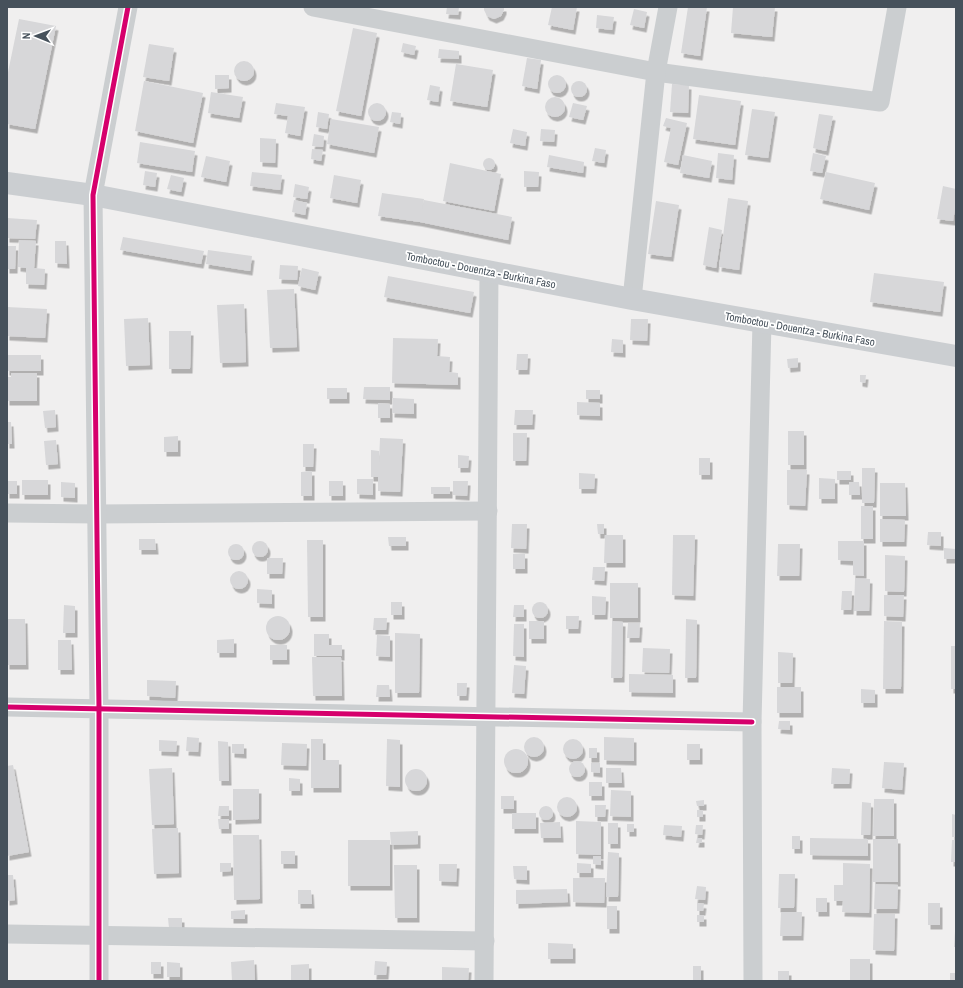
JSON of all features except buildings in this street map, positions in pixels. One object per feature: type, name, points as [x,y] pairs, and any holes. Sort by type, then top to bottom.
[{"type":"main road","name":"Tomboctou - Douentza - Burkina Faso","points":[[7,183],[93,195],[632,299],[956,356]]},
{"type":"street","points":[[99,981],[99,709],[93,195],[128,7]]},
{"type":"street","points":[[313,7],[656,72],[880,102],[897,7]]},
{"type":"street","points":[[632,299],[656,72],[668,7]]},
{"type":"street","points":[[484,981],[489,271]]},
{"type":"street","points":[[753,981],[752,722],[762,322]]},
{"type":"street","points":[[7,513],[488,512]]},
{"type":"street","points":[[7,707],[752,722]]},
{"type":"street","points":[[7,934],[484,941]]},
{"type":"cycle path","points":[[99,981],[99,709],[93,195],[128,7]]},
{"type":"cycle path","points":[[7,707],[752,722]]}]
